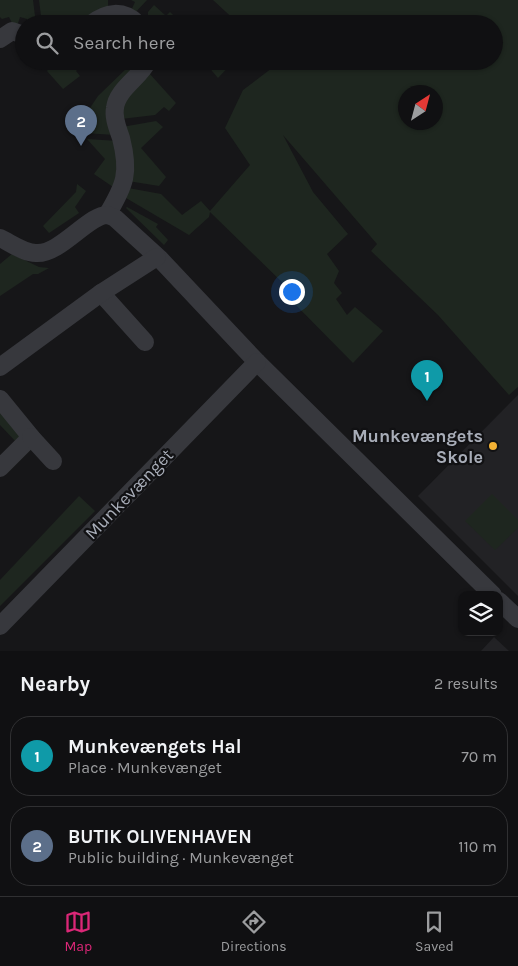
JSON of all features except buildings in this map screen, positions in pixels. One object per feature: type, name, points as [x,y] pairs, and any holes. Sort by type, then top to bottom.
[{"type":"street","points":[[111,15],[126,15]]},
{"type":"street","points":[[0,39],[12,31],[15,32]]},
{"type":"street","points":[[107,215],[117,197],[126,170],[126,159],[116,123],[115,108],[123,92],[141,70]]},
{"type":"street","points":[[0,238],[38,254],[55,248],[98,218],[107,215],[115,218],[157,257],[258,362],[489,591]]},
{"type":"street","points":[[0,368],[102,293],[157,257]]},
{"type":"street","points":[[102,293],[145,342]]},
{"type":"street","name":"Munkevænget","points":[[0,626],[258,362]]},
{"type":"street","points":[[0,399],[53,461]]},
{"type":"street","points":[[0,468],[31,437]]},
{"type":"street","points":[[503,605],[518,620]]},
{"type":"shaded area","points":[[0,0],[33,0],[35,15],[15,15],[15,26],[9,17],[2,19],[0,17]]},
{"type":"shaded area","points":[[39,0],[108,0],[108,11],[96,15],[41,15]]},
{"type":"shaded area","points":[[131,0],[147,0],[133,15],[130,13],[135,2]]},
{"type":"shaded area","points":[[213,0],[518,0],[518,387],[509,395],[438,315],[371,251],[377,244],[283,135],[313,192],[348,234],[327,254],[339,271],[334,283],[342,293],[336,299],[347,315],[355,307],[383,331],[353,363],[284,293],[287,287],[210,212],[209,217],[189,235],[126,198],[128,188],[161,194],[182,215],[201,201],[210,211],[250,165],[225,128],[243,90],[269,70],[503,70],[503,15],[229,15]]},
{"type":"shaded area","points":[[154,5],[165,15],[148,15],[148,12]]},
{"type":"shaded area","points":[[77,70],[80,76],[63,89],[47,71]]},
{"type":"shaded area","points":[[125,70],[134,70],[119,86],[115,135],[84,133],[80,123],[98,96]]},
{"type":"shaded area","points":[[211,70],[226,70],[218,78]]},
{"type":"shaded area","points":[[149,73],[176,103],[169,111],[164,107],[155,115],[121,119],[124,99]]},
{"type":"shaded area","points":[[156,121],[163,127],[141,148],[166,177],[159,186],[128,181],[122,127]]},
{"type":"shaded area","points":[[87,139],[118,141],[116,189],[94,174],[105,159]]},
{"type":"shaded area","points":[[77,184],[86,191],[75,207],[79,213],[49,233],[43,226],[76,192]]},
{"type":"shaded area","points":[[126,208],[158,224],[156,227],[168,240],[164,245]]},
{"type":"shaded area","points":[[12,254],[39,267],[49,268],[38,274],[33,274],[0,296],[0,264]]},
{"type":"shaded area","name":"Munkevængets Skole","points":[[518,395],[518,596],[418,496]]},
{"type":"shaded area","points":[[0,409],[20,431],[18,444],[0,425]]},
{"type":"shaded area","points":[[492,494],[518,520],[518,528],[495,550],[465,521]]},
{"type":"shaded area","points":[[79,496],[95,511],[0,606],[0,580]]},
{"type":"shaded area","points":[[494,637],[509,651],[481,651]]},
{"type":"place","name":"BUTIK OLIVENHAVEN","points":[[81,146]]},
{"type":"place","name":"Munkevængets Hal","points":[[427,401]]},
{"type":"place","name":"Munkevængets Skole","points":[[493,446]]}]
